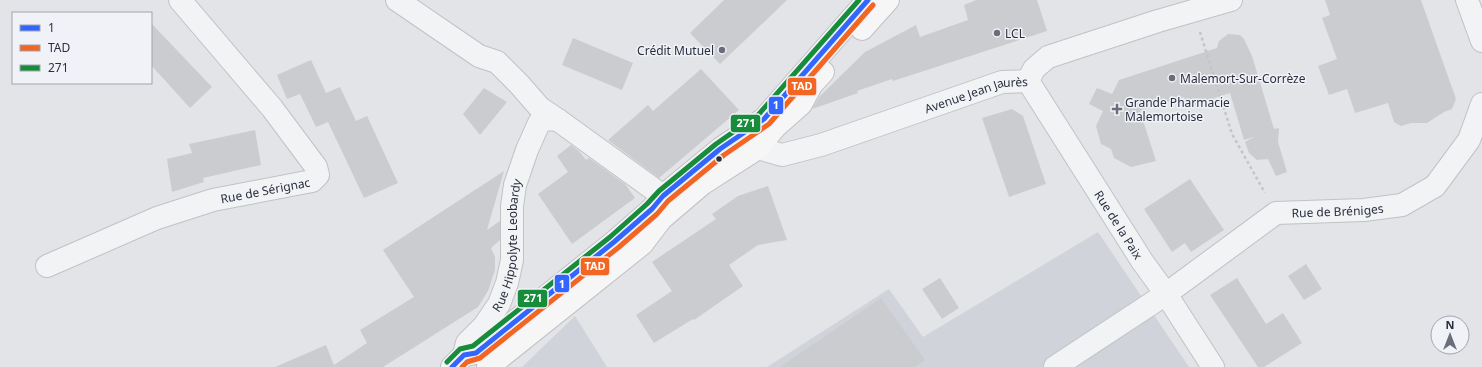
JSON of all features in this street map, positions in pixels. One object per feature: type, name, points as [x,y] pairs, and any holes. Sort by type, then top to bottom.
[{"type":"main road","points":[[488,367],[642,244],[661,219],[702,184],[721,170],[758,148],[770,123],[868,0]]},
{"type":"main road","points":[[458,361],[476,353],[614,242],[652,208],[663,196],[720,149],[770,123],[801,104],[813,83],[888,0]]},
{"type":"street","name":"Rue de Sérignac","points":[[47,266],[157,218],[213,200],[312,181],[318,175],[316,167],[272,108],[180,0]]},
{"type":"street","name":"Rue Hippolyte Leobardy","points":[[397,0],[479,56],[497,62],[540,108],[663,196]]},
{"type":"street","points":[[1467,0],[1482,41]]},
{"type":"street","name":"Avenue Jean Jaurès","points":[[758,148],[782,155],[821,145],[1002,82],[1028,81],[1034,68],[1048,57],[1223,1]]},
{"type":"street","name":"Rue Hippolyte Leobardy","points":[[479,56],[487,72],[513,94],[523,106],[526,116],[526,150]]},
{"type":"street","name":"Rue de la Paix","points":[[1028,81],[1142,261],[1166,294],[1213,367]]},
{"type":"street","name":"Rue de Bréniges","points":[[1055,367],[1166,294],[1276,213],[1364,210],[1402,205],[1435,186],[1469,140],[1482,104]]},
{"type":"street","name":"Rue Hippolyte Leobardy","points":[[458,361],[467,343],[484,326],[499,304],[508,283],[512,260],[512,206],[515,185],[526,150],[539,123],[546,119],[558,120]]},
{"type":"path","points":[[1193,11],[1232,134],[1276,213]]},
{"type":"shaded area","points":[[1098,232],[1189,367],[767,367],[889,289],[923,337]]},
{"type":"shaded area","points":[[575,316],[607,367],[522,367]]},
{"type":"building","points":[[724,0],[787,0],[720,64],[690,33]]},
{"type":"building","points":[[976,0],[1037,0],[1047,31],[893,81],[892,79],[812,109],[820,96],[865,52],[916,25],[920,37],[968,20],[964,5]]},
{"type":"building","points":[[1325,0],[1421,0],[1456,99],[1452,109],[1444,112],[1427,123],[1411,123],[1401,126],[1394,122],[1388,103],[1355,113],[1347,89],[1329,95],[1318,66],[1337,59],[1322,18],[1330,15]]},
{"type":"building","points":[[152,24],[212,87],[190,108],[152,66]]},
{"type":"building","points":[[1228,34],[1240,35],[1244,39],[1252,56],[1274,129],[1279,128],[1278,142],[1287,172],[1276,176],[1268,159],[1257,160],[1249,153],[1245,142],[1254,137],[1244,140],[1230,93],[1187,107],[1184,97],[1140,111],[1156,161],[1131,167],[1114,158],[1111,149],[1101,144],[1096,126],[1103,111],[1089,104],[1097,88],[1112,94],[1119,80],[1217,48],[1219,41]]},
{"type":"building","points":[[573,38],[633,63],[622,90],[562,65]]},
{"type":"building","points":[[311,60],[326,93],[340,87],[356,121],[367,116],[398,183],[364,198],[328,122],[316,127],[300,94],[287,99],[277,75]]},
{"type":"building","points":[[701,69],[739,110],[659,178],[608,140],[648,105],[653,111]]},
{"type":"building","points":[[484,88],[507,102],[480,135],[463,114]]},
{"type":"building","points":[[1012,109],[1023,116],[1046,184],[1009,197],[982,118]]},
{"type":"building","points":[[255,130],[261,165],[203,178],[204,182],[172,192],[167,159],[192,153],[189,144]]},
{"type":"building","points":[[571,145],[579,151],[586,160],[589,158],[625,184],[635,198],[572,244],[538,194],[568,172],[557,156]]},
{"type":"building","points":[[504,171],[487,230],[500,221],[500,240],[491,248],[495,257],[495,270],[488,291],[478,307],[383,367],[275,367],[326,345],[334,365],[367,343],[360,330],[414,297],[383,250]]},
{"type":"building","points":[[1190,179],[1224,230],[1191,252],[1185,243],[1172,252],[1144,209]]},
{"type":"building","points":[[768,186],[787,240],[758,245],[729,265],[743,286],[694,320],[693,319],[654,343],[636,315],[672,291],[652,262],[716,219],[712,214],[738,196]]},
{"type":"building","points":[[1306,264],[1322,289],[1304,300],[1288,276]]},
{"type":"building","points":[[940,278],[959,308],[942,319],[922,289]]},
{"type":"building","points":[[1237,278],[1266,324],[1283,313],[1302,343],[1264,367],[1258,367],[1210,295]]},
{"type":"building","points":[[881,298],[925,360],[915,367],[780,367]]},
{"type":"transit line","name":"271","points":[[447,362],[460,349],[473,346],[610,237],[647,204],[659,191],[716,144],[759,114],[859,0]]},
{"type":"transit line","name":"1","points":[[452,367],[464,355],[476,353],[614,242],[652,209],[663,196],[720,149],[764,119],[868,0]]},
{"type":"transit line","name":"TAD","points":[[462,367],[467,362],[480,358],[619,247],[657,214],[668,201],[724,155],[769,124],[873,5]]},
{"type":"place","name":"LCL","points":[[997,33]]},
{"type":"place","name":"Crédit Mutuel","points":[[722,50]]},
{"type":"place","name":"Malemort-Sur-Corrèze","points":[[1172,78]]},
{"type":"place","name":"Grande Pharmacie Malemortoise","points":[[1117,109]]}]
